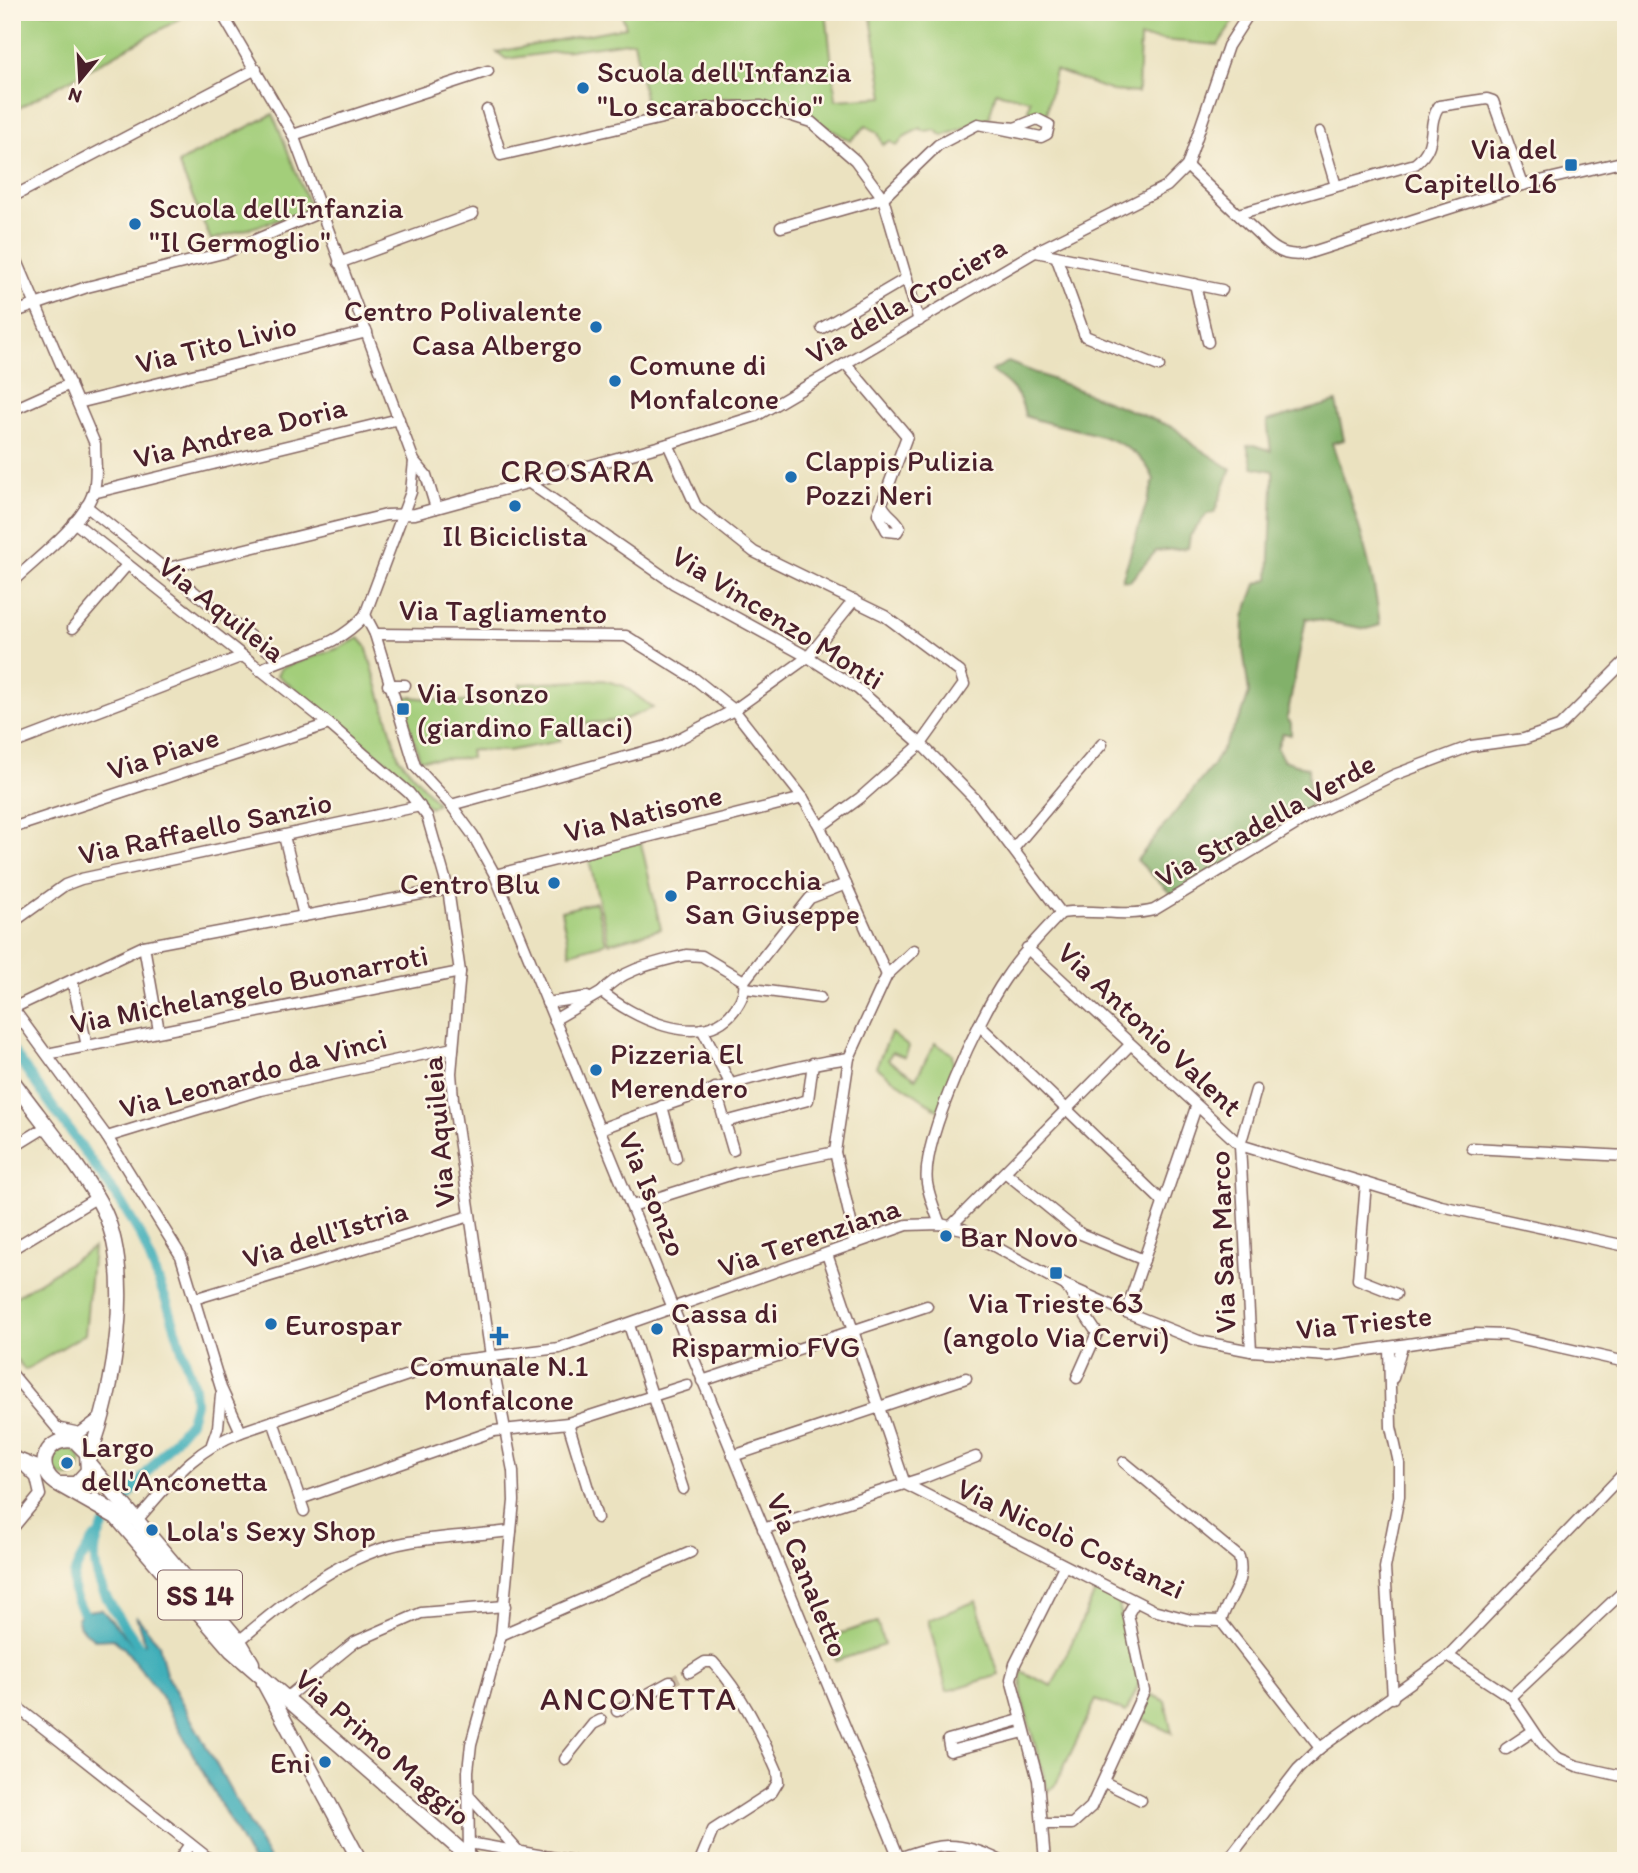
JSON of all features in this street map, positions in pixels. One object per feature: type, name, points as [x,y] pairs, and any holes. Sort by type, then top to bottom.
[{"type":"main road","points":[[12,1080],[96,1198],[117,1250],[120,1275],[119,1306],[100,1419],[89,1460],[81,1481],[70,1485],[52,1479],[44,1460],[48,1449],[58,1441],[86,1437],[100,1419]]},
{"type":"main road","points":[[100,1419],[99,1459],[107,1488]]},
{"type":"main road","points":[[71,1440],[83,1447],[107,1488],[137,1520]]},
{"type":"main road","points":[[12,1458],[82,1495]]},
{"type":"main road","name":"Via Primo Maggio","points":[[82,1495],[116,1517],[231,1650],[470,1854]]},
{"type":"main road","name":"SS 14","points":[[137,1520],[239,1641],[259,1674]]},
{"type":"main road","points":[[259,1674],[360,1861]]},
{"type":"street","points":[[221,12],[293,135],[414,461],[426,475],[436,508]]},
{"type":"street","name":"Via della Crociera","points":[[164,569],[436,508],[668,444],[756,416],[1035,252],[1167,186],[1187,166],[1228,46],[1250,12]]},
{"type":"street","points":[[12,197],[256,69]]},
{"type":"street","points":[[293,135],[488,71]]},
{"type":"street","points":[[1238,214],[1415,164],[1432,144],[1433,114],[1439,106],[1487,99],[1493,101],[1523,185]]},
{"type":"street","points":[[487,110],[501,155],[706,107],[761,106],[811,122],[855,160],[883,198],[919,321]]},
{"type":"street","points":[[781,227],[883,198],[938,145],[978,124],[1015,128],[1037,119],[1049,125],[1047,134],[1041,137],[987,125]]},
{"type":"street","points":[[1320,132],[1336,186]]},
{"type":"street","points":[[1187,166],[1278,252],[1290,256],[1307,254],[1523,185],[1626,161]]},
{"type":"street","points":[[12,313],[36,303],[228,252],[321,212]]},
{"type":"street","points":[[339,263],[473,214]]},
{"type":"street","points":[[12,249],[95,444],[93,493],[86,506],[74,522],[12,582]]},
{"type":"street","points":[[1035,252],[1222,290]]},
{"type":"street","points":[[1056,257],[1085,336],[1159,366]]},
{"type":"street","points":[[822,328],[907,278]]},
{"type":"street","points":[[1195,284],[1208,342]]},
{"type":"street","name":"Via Tito Livio","points":[[78,403],[367,332]]},
{"type":"street","points":[[846,363],[907,436],[882,504]]},
{"type":"street","points":[[12,410],[70,384]]},
{"type":"street","name":"Via Andrea Doria","points":[[93,493],[399,419]]},
{"type":"street","points":[[668,444],[696,506],[754,552],[885,615],[960,672],[964,684],[921,744],[860,798],[820,827]]},
{"type":"street","points":[[259,670],[334,642],[351,631],[365,615],[411,492],[414,461]]},
{"type":"street","name":"Via Vincenzo Monti","points":[[528,482],[673,583],[808,657],[858,689],[921,744],[975,799],[1061,913]]},
{"type":"street","name":"Via Aquileia","points":[[86,506],[280,660]]},
{"type":"street","name":"Via Aquileia","points":[[74,522],[329,724],[409,793],[427,816],[448,889],[460,972],[453,1048],[453,1099],[491,1356],[513,1471],[511,1531],[501,1635],[471,1744],[468,1796],[470,1854]]},
{"type":"street","points":[[73,628],[127,565]]},
{"type":"street","points":[[451,804],[665,746],[734,709],[808,657],[854,600]]},
{"type":"street","name":"Via Isonzo","points":[[365,615],[374,634],[415,766],[451,804],[495,875],[674,1309]]},
{"type":"street","name":"Via Tagliamento","points":[[374,634],[626,636],[695,679],[734,709],[803,798],[820,827],[887,975]]},
{"type":"street","points":[[12,744],[243,656]]},
{"type":"street","name":"Via Stradella Verde","points":[[1061,913],[1078,911],[1138,914],[1154,910],[1310,816],[1394,775],[1471,746],[1524,739],[1559,727],[1626,660]]},
{"type":"street","points":[[388,685],[405,685]]},
{"type":"street","name":"Via Piave","points":[[12,828],[329,724]]},
{"type":"street","points":[[1013,849],[1102,744]]},
{"type":"street","name":"Via Natisone","points":[[495,875],[803,798]]},
{"type":"street","name":"Via Raffaello Sanzio","points":[[12,923],[73,881],[420,806]]},
{"type":"street","points":[[284,836],[304,916]]},
{"type":"street","points":[[602,992],[618,1006],[668,1027],[702,1029],[722,1023],[736,1009],[745,985],[810,898],[846,884]]},
{"type":"street","points":[[240,1432],[221,1388],[181,1256],[107,1137],[13,1008],[144,947],[448,889]]},
{"type":"street","points":[[940,1224],[927,1182],[928,1162],[942,1112],[979,1025],[1004,981],[1027,948],[1061,913]]},
{"type":"street","points":[[144,947],[159,1031]]},
{"type":"street","name":"Via Antonio Valent","points":[[1027,948],[1129,1046],[1240,1145]]},
{"type":"street","points":[[856,1244],[835,1152],[849,1058],[887,975],[914,950]]},
{"type":"street","points":[[554,1020],[589,997],[602,992],[619,978],[654,963],[686,955],[702,956],[745,985],[820,998]]},
{"type":"street","name":"Via Michelangelo Buonarroti","points":[[47,1054],[460,972]]},
{"type":"street","points":[[72,980],[87,1046]]},
{"type":"street","points":[[547,1003],[589,997]]},
{"type":"street","points":[[979,1025],[1163,1202]]},
{"type":"street","points":[[702,1029],[730,1083]]},
{"type":"street","points":[[958,1227],[1006,1173],[1129,1046]]},
{"type":"street","name":"Via Leonardo da Vinci","points":[[107,1137],[260,1090],[453,1048]]},
{"type":"street","points":[[600,1129],[730,1083],[813,1063],[849,1058]]},
{"type":"street","points":[[725,1122],[808,1100],[813,1063]]},
{"type":"street","points":[[715,1088],[733,1150]]},
{"type":"street","name":"Via San Marco","points":[[1251,1352],[1240,1145],[1256,1090]]},
{"type":"street","points":[[662,1106],[676,1158]]},
{"type":"street","points":[[1126,1312],[1196,1107]]},
{"type":"street","points":[[12,1148],[46,1127]]},
{"type":"street","points":[[1240,1145],[1441,1206],[1626,1246]]},
{"type":"street","points":[[1472,1148],[1626,1156]]},
{"type":"street","points":[[632,1206],[736,1173],[835,1152]]},
{"type":"street","points":[[1006,1173],[1081,1234],[1144,1260]]},
{"type":"street","points":[[1366,1184],[1358,1279],[1396,1294]]},
{"type":"street","points":[[12,1249],[96,1198]]},
{"type":"street","name":"Via dell'Istria","points":[[194,1299],[470,1216]]},
{"type":"street","name":"Via Terenziana","points":[[137,1520],[191,1459],[212,1444],[240,1432],[446,1362],[559,1348],[907,1225],[940,1224],[958,1227]]},
{"type":"street","name":"Via Trieste","points":[[958,1227],[1065,1285],[1126,1312],[1199,1341],[1251,1352],[1328,1356],[1475,1334],[1506,1335],[1626,1362]]},
{"type":"street","points":[[827,1254],[905,1484]]},
{"type":"street","points":[[1065,1285],[1097,1333],[1077,1378]]},
{"type":"street","points":[[702,1381],[927,1306]]},
{"type":"street","name":"Via Canaletto","points":[[674,1309],[895,1859]]},
{"type":"street","points":[[629,1325],[683,1489]]},
{"type":"street","points":[[1390,1388],[1402,1346]]},
{"type":"street","points":[[1389,1348],[1391,1427],[1399,1463],[1399,1496],[1388,1538],[1385,1568],[1393,1698]]},
{"type":"street","points":[[12,1374],[53,1424],[71,1440]]},
{"type":"street","points":[[733,1456],[966,1378]]},
{"type":"street","points":[[300,1499],[505,1429],[568,1423],[687,1385]]},
{"type":"street","points":[[212,1444],[218,1427],[221,1388]]},
{"type":"street","points":[[53,1424],[72,1434],[80,1433],[100,1419]]},
{"type":"street","points":[[273,1421],[304,1511]]},
{"type":"street","points":[[568,1423],[597,1518]]},
{"type":"street","points":[[763,1529],[905,1484],[976,1457]]},
{"type":"street","points":[[12,1458],[36,1478],[40,1495]]},
{"type":"street","points":[[1124,1462],[1239,1557],[1242,1570],[1240,1582],[1221,1620],[1320,1748]]},
{"type":"street","points":[[1227,1861],[1298,1769],[1320,1748],[1448,1656],[1626,1471]]},
{"type":"street","points":[[12,1529],[52,1479]]},
{"type":"street","name":"Via Nicolò Costanzi","points":[[905,1484],[1135,1602],[1171,1616],[1221,1620]]},
{"type":"street","points":[[82,1495],[102,1501],[127,1519],[137,1520]]},
{"type":"street","points":[[239,1641],[302,1588],[365,1557],[407,1542],[511,1531]]},
{"type":"street","points":[[501,1635],[691,1552]]},
{"type":"street","points":[[1045,1861],[1038,1780],[1011,1679],[1015,1664],[1064,1566]]},
{"type":"street","points":[[1511,1697],[1626,1589]]},
{"type":"street","points":[[1043,1824],[1073,1824],[1091,1807],[1144,1691],[1129,1614],[1135,1602]]},
{"type":"street","points":[[286,1698],[355,1642],[421,1613],[505,1606]]},
{"type":"street","points":[[1448,1656],[1511,1697],[1533,1731],[1556,1757],[1577,1766],[1626,1777]]},
{"type":"street","points":[[689,1672],[705,1662],[713,1662],[749,1708],[777,1771],[778,1782],[772,1793],[713,1830],[700,1861]]},
{"type":"street","points":[[617,1710],[670,1682]]},
{"type":"street","points":[[12,1703],[212,1861]]},
{"type":"street","points":[[565,1759],[593,1724],[601,1720]]},
{"type":"street","points":[[1020,1720],[948,1740],[950,1751],[1024,1732]]},
{"type":"street","points":[[1506,1749],[1533,1731]]},
{"type":"street","points":[[1104,1782],[1141,1800]]},
{"type":"street","points":[[468,1796],[520,1853]]},
{"type":"street","points":[[178,1861],[190,1844]]},
{"type":"street","points":[[895,1859],[932,1846],[953,1844],[974,1847],[1002,1861]]},
{"type":"street","points":[[470,1854],[520,1853],[573,1861]]},
{"type":"green space","points":[[12,12],[192,12],[15,110]]},
{"type":"green space","points":[[621,12],[826,12],[836,100],[884,97],[870,12],[1240,12],[1218,45],[1140,38],[1138,93],[1112,91],[1055,70],[1046,116],[1028,111],[1030,100],[996,92],[989,118],[943,136],[935,130],[923,131],[921,128],[905,136],[897,146],[890,141],[883,145],[878,133],[866,126],[850,141],[804,115],[753,99],[708,100],[648,115],[634,41],[506,59],[497,52],[626,27]]},
{"type":"green space","points":[[273,114],[311,210],[211,240],[178,163]]},
{"type":"green space","points":[[1008,362],[1175,428],[1192,444],[1231,469],[1214,513],[1207,514],[1190,536],[1188,548],[1156,551],[1130,581],[1122,580],[1154,480],[1145,464],[1132,451],[1116,442],[1025,416],[1021,401],[1014,390],[991,371]]},
{"type":"green space","points":[[1336,402],[1344,440],[1332,443],[1367,556],[1380,625],[1367,629],[1306,618],[1287,718],[1291,723],[1291,735],[1283,733],[1277,748],[1283,760],[1308,768],[1310,816],[1175,898],[1137,860],[1213,765],[1242,714],[1249,693],[1243,649],[1244,617],[1256,584],[1269,579],[1273,471],[1253,467],[1247,446],[1254,445],[1271,451],[1267,421]]},
{"type":"green space","points":[[359,638],[366,646],[399,758],[437,803],[430,808],[387,762],[277,675],[281,668],[339,648]]},
{"type":"green space","points":[[603,680],[624,686],[653,708],[623,720],[558,726],[560,741],[508,751],[470,750],[471,758],[420,759],[400,696],[461,702],[520,699],[520,684]]},
{"type":"green space","points":[[640,839],[661,929],[609,943],[587,852]]},
{"type":"green space","points":[[596,902],[606,943],[570,953],[561,911]]},
{"type":"green space","points":[[891,1033],[909,1047],[905,1057],[892,1052],[888,1060],[916,1078],[935,1043],[952,1054],[954,1072],[939,1111],[876,1067]]},
{"type":"green space","points":[[93,1248],[85,1334],[25,1370],[12,1354],[12,1299]]},
{"type":"green space","points":[[67,1449],[77,1453],[81,1463],[77,1473],[67,1477],[57,1473],[53,1463],[57,1453]]},
{"type":"green space","points":[[1096,1590],[1118,1601],[1139,1684],[1126,1712],[1096,1700],[1055,1786],[1048,1791],[1022,1699],[1021,1671],[1052,1686]]},
{"type":"green space","points":[[976,1601],[999,1675],[947,1691],[928,1620]]},
{"type":"green space","points":[[877,1622],[884,1645],[836,1661],[828,1637]]},
{"type":"green space","points":[[1148,1693],[1165,1701],[1172,1733],[1140,1718]]},
{"type":"water","points":[[101,1609],[136,1648],[145,1644],[136,1616],[159,1644],[166,1674],[270,1861],[252,1861],[158,1691],[124,1648],[113,1639],[95,1640],[80,1627],[77,1618],[88,1611]]},
{"type":"waterway","points":[[12,1050],[122,1204],[142,1238],[169,1308],[194,1387],[195,1403],[190,1421],[127,1497]]},
{"type":"waterway","points":[[103,1527],[96,1544],[98,1578],[114,1611],[146,1656]]},
{"type":"waterway","points":[[92,1623],[76,1600],[73,1581],[80,1561],[95,1538]]},
{"type":"tunnel","points":[[670,1682],[689,1672]]},
{"type":"place","name":"Scuola dell'Infanzia \"Lo scarabocchio\"","points":[[583,88]]},
{"type":"place","name":"Via del Capitello 16","points":[[1571,165]]},
{"type":"place","name":"Scuola dell'Infanzia \"Il Germoglio\"","points":[[135,224]]},
{"type":"place","name":"Centro Polivalente Casa Albergo","points":[[596,327]]},
{"type":"place","name":"Comune di Monfalcone","points":[[615,381]]},
{"type":"place","name":"Clappis Pulizia Pozzi Neri","points":[[791,477]]},
{"type":"place","name":"Il Biciclista","points":[[515,506]]},
{"type":"place","name":"Via Isonzo (giardino Fallaci)","points":[[403,709]]},
{"type":"place","name":"Centro Blu","points":[[554,883]]},
{"type":"place","name":"Parrocchia San Giuseppe","points":[[671,896]]},
{"type":"place","name":"Pizzeria El Merendero","points":[[596,1070]]},
{"type":"place","name":"Bar Novo","points":[[946,1236]]},
{"type":"place","name":"Via Trieste 63 (angolo Via Cervi)","points":[[1056,1273]]},
{"type":"place","name":"Eurospar","points":[[271,1324]]},
{"type":"place","name":"Cassa di Risparmio FVG","points":[[657,1329]]},
{"type":"place","name":"Comunale N.1 Monfalcone","points":[[499,1336]]},
{"type":"place","name":"Largo dell'Anconetta","points":[[67,1463]]},
{"type":"place","name":"Lola's Sexy Shop","points":[[152,1530]]},
{"type":"place","name":"Eni","points":[[325,1762]]},
{"type":"district","name":"CROSARA","points":[[578,471]]},
{"type":"district","name":"ANCONETTA","points":[[639,1699]]}]
